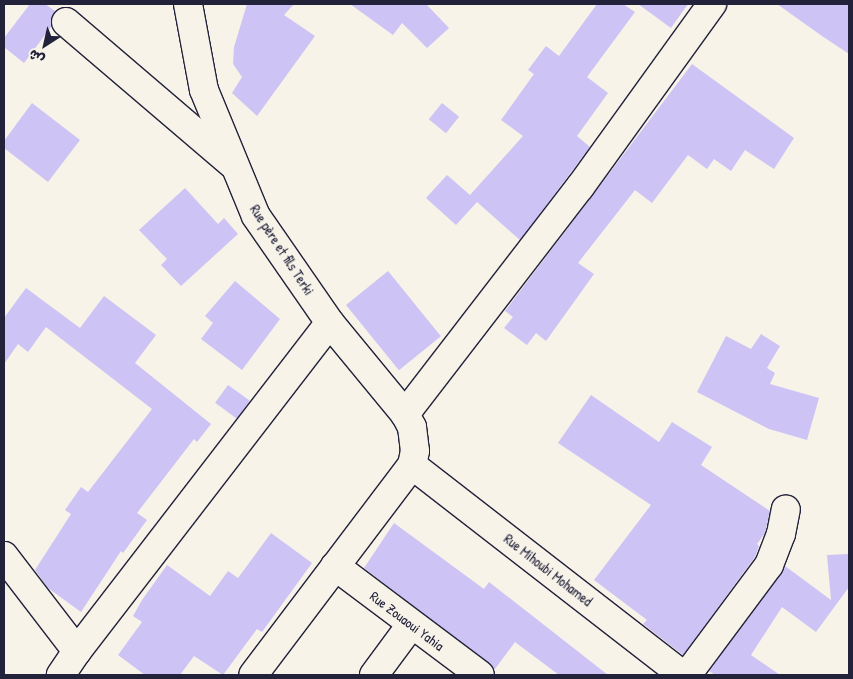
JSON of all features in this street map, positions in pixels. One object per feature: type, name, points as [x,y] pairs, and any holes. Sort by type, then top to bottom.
[{"type":"street","name":"Rue père et fils Terki","points":[[188,4],[204,90],[256,216],[330,323],[405,414],[412,427],[416,451],[412,465]]},
{"type":"street","points":[[405,414],[580,187],[712,4]]},
{"type":"street","points":[[66,22],[236,167]]},
{"type":"street","points":[[61,675],[77,651],[330,323]]},
{"type":"street","points":[[253,675],[412,465]]},
{"type":"street","name":"Rue Mihoubi Mohamed","points":[[412,465],[683,675]]},
{"type":"street","points":[[687,675],[769,565],[781,534],[786,509]]},
{"type":"street","points":[[4,556],[77,651]]},
{"type":"street","name":"Rue Zouaoui Yahia","points":[[334,566],[480,675]]},
{"type":"street","points":[[374,675],[411,625]]},
{"type":"building","points":[[30,4],[45,4],[55,11],[51,27],[24,63],[4,47],[4,38]]},
{"type":"building","points":[[247,4],[294,4],[284,15],[315,36],[257,116],[232,93],[242,77],[233,64],[234,47]]},
{"type":"building","points":[[350,4],[426,4],[449,28],[427,48],[402,23],[393,35]]},
{"type":"building","points":[[597,4],[623,4],[635,12],[587,77],[608,93],[577,136],[590,147],[520,240],[477,202],[456,225],[426,198],[447,175],[470,195],[523,136],[501,120],[534,74],[528,70],[546,46],[559,56]]},
{"type":"building","points":[[638,4],[688,4],[671,28]]},
{"type":"building","points":[[777,4],[849,4],[849,54],[822,36]]},
{"type":"building","points":[[692,64],[794,138],[774,169],[745,150],[731,171],[714,159],[707,169],[688,155],[652,203],[635,190],[578,263],[594,274],[546,341],[536,333],[527,345],[504,328],[513,317],[505,311]]},
{"type":"building","points":[[32,103],[80,140],[48,182],[4,148],[4,141]]},
{"type":"building","points":[[442,103],[459,117],[446,133],[429,119]]},
{"type":"building","points":[[185,188],[218,224],[224,218],[238,234],[181,286],[161,265],[167,259],[139,230]]},
{"type":"building","points":[[388,271],[441,336],[399,370],[346,305]]},
{"type":"building","points":[[235,281],[280,319],[242,370],[201,339],[213,323],[205,316]]},
{"type":"building","points":[[26,288],[80,328],[104,296],[156,335],[135,363],[211,424],[197,442],[194,439],[137,513],[147,520],[123,553],[121,551],[81,612],[48,588],[35,570],[71,514],[65,510],[81,487],[88,492],[152,409],[46,327],[28,352],[18,344],[4,364],[4,318]]},
{"type":"building","points":[[761,334],[780,346],[767,368],[775,373],[770,384],[819,398],[807,440],[769,429],[697,392],[726,336],[751,349]]},
{"type":"building","points":[[228,385],[250,401],[237,419],[215,403]]},
{"type":"building","points":[[591,395],[659,442],[672,422],[712,447],[701,465],[770,511],[765,533],[757,544],[759,546],[755,557],[683,655],[643,624],[647,620],[594,580],[651,505],[558,443]]},
{"type":"building","points":[[394,523],[484,589],[489,582],[608,675],[559,675],[515,642],[495,669],[364,568]]},
{"type":"building","points":[[271,533],[312,563],[262,632],[257,629],[223,675],[194,656],[180,675],[145,675],[118,655],[142,622],[133,616],[167,565],[210,596],[228,571],[238,578]]},
{"type":"building","points":[[849,554],[849,587],[816,632],[782,607],[751,655],[780,675],[715,675],[709,671],[785,566],[831,600],[827,555]]}]
